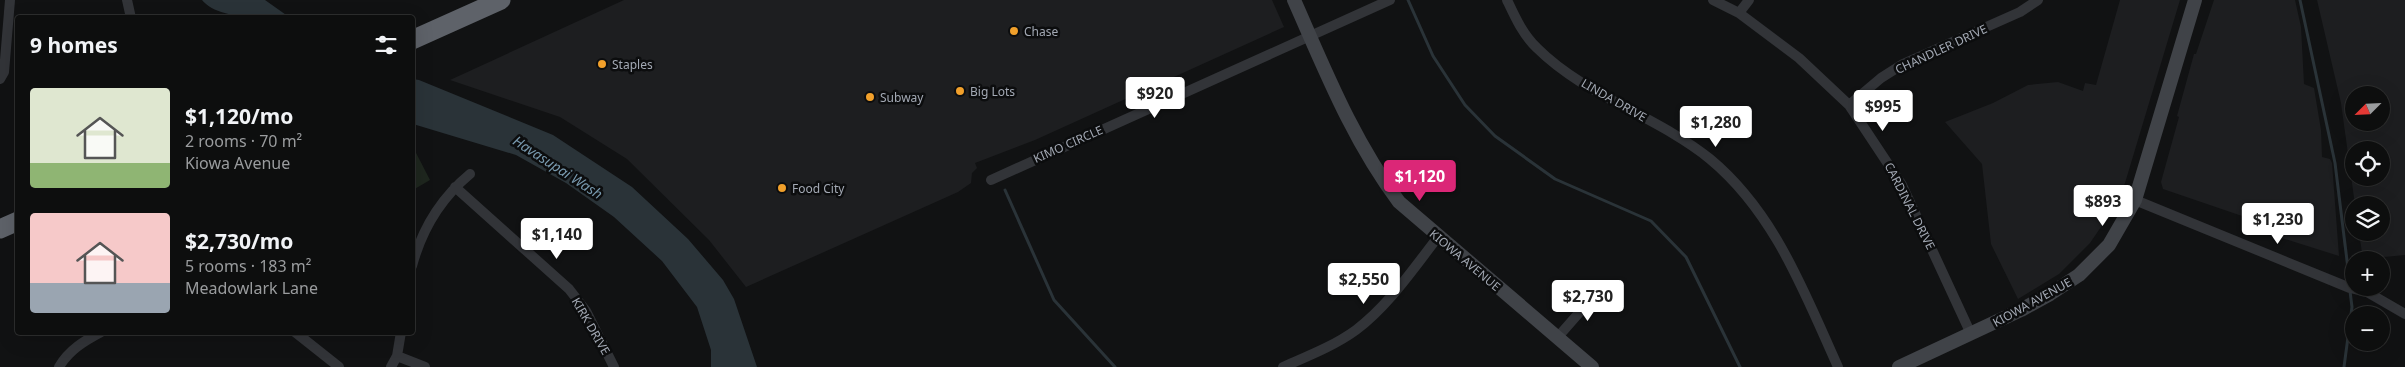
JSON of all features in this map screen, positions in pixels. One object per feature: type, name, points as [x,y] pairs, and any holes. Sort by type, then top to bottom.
[{"type":"highway","points":[[415,39],[501,0]]},
{"type":"highway","points":[[0,229],[15,222]]},
{"type":"street","points":[[0,80],[4,72],[10,0]]},
{"type":"street","points":[[127,0],[130,15]]},
{"type":"street","name":"KIOWA AVENUE","points":[[1294,0],[1359,142],[1379,175],[1399,202],[1438,238],[1592,367]]},
{"type":"street","name":"KIMO CIRCLE","points":[[991,180],[1390,0]]},
{"type":"street","name":"LINDA DRIVE","points":[[1507,0],[1519,24],[1536,48],[1563,70],[1682,139],[1709,159],[1737,184],[1764,216],[1788,258],[1838,367]]},
{"type":"street","name":"CARDINAL DRIVE","points":[[1713,0],[1738,13],[1799,58],[1849,105],[1902,185],[1972,334]]},
{"type":"street","points":[[1738,13],[1749,0]]},
{"type":"street","name":"CHANDLER DRIVE","points":[[1849,105],[1881,78],[1903,64],[2020,12],[2038,0]]},
{"type":"street","name":"KIOWA AVENUE","points":[[1906,366],[2021,310],[2079,275],[2109,245],[2135,200],[2195,0]]},
{"type":"street","points":[[415,257],[422,235],[432,216],[455,187],[470,174]]},
{"type":"street","name":"KIRK DRIVE","points":[[455,187],[569,289],[586,311],[614,367]]},
{"type":"street","points":[[2135,200],[2350,288],[2367,292],[2405,314]]},
{"type":"street","points":[[1283,367],[1322,350],[1356,330],[1393,294],[1438,238]]},
{"type":"street","points":[[1558,338],[1599,290]]},
{"type":"street","points":[[59,367],[65,358],[85,340],[95,335]]},
{"type":"street","points":[[299,335],[339,367]]},
{"type":"street","points":[[391,367],[397,356],[400,335]]},
{"type":"street","points":[[397,356],[425,367]]},
{"type":"shaded area","points":[[624,0],[1272,0],[1284,27],[1035,140],[975,163],[977,168],[972,173],[971,183],[958,192],[746,287],[709,240],[627,159],[560,117],[450,80]]},
{"type":"shaded area","points":[[2120,0],[2180,0],[2125,183],[2116,205],[2090,243],[2059,274],[2018,299],[1991,244],[1982,164],[1945,122],[1993,103],[2028,85],[2058,82],[2083,91],[2085,83],[2096,85]]},
{"type":"shaded area","points":[[2214,0],[2295,0],[2301,27],[2304,84],[2314,88],[2321,130],[2322,157],[2330,159],[2332,163],[2339,256],[2247,227],[2248,221],[2245,217],[2163,189],[2161,182],[2179,117],[2177,116],[2194,54],[2196,54]]},
{"type":"shaded area","points":[[2317,0],[2405,0],[2405,255],[2390,256],[2390,251],[2362,251],[2360,241],[2390,241],[2390,196],[2354,196],[2352,186],[2390,186],[2390,141],[2346,141],[2341,103]]},
{"type":"shaded area","points":[[415,151],[430,180],[415,189]]},
{"type":"water","points":[[202,0],[265,0],[286,15],[236,15],[209,7]]},
{"type":"water","name":"Havasupai Wash","points":[[415,79],[553,135],[632,187],[688,239],[723,280],[734,299],[757,367],[711,367],[711,350],[697,307],[662,261],[614,217],[566,183],[516,155],[415,125]]},
{"type":"waterway","points":[[1408,0],[1433,56],[1465,105],[1495,136],[1555,179],[1651,221],[1686,257],[1740,367]]},
{"type":"waterway","points":[[2300,0],[2335,163],[2346,251]]},
{"type":"waterway","points":[[1005,190],[1054,300],[1115,367]]},
{"type":"waterway","points":[[2344,367],[2352,307],[2351,296]]},
{"type":"place","name":"Chase","points":[[1014,31]]},
{"type":"place","name":"Staples","points":[[602,64]]},
{"type":"place","name":"Big Lots","points":[[960,91]]},
{"type":"place","name":"Subway","points":[[870,97]]},
{"type":"place","name":"Food City","points":[[782,188]]}]
